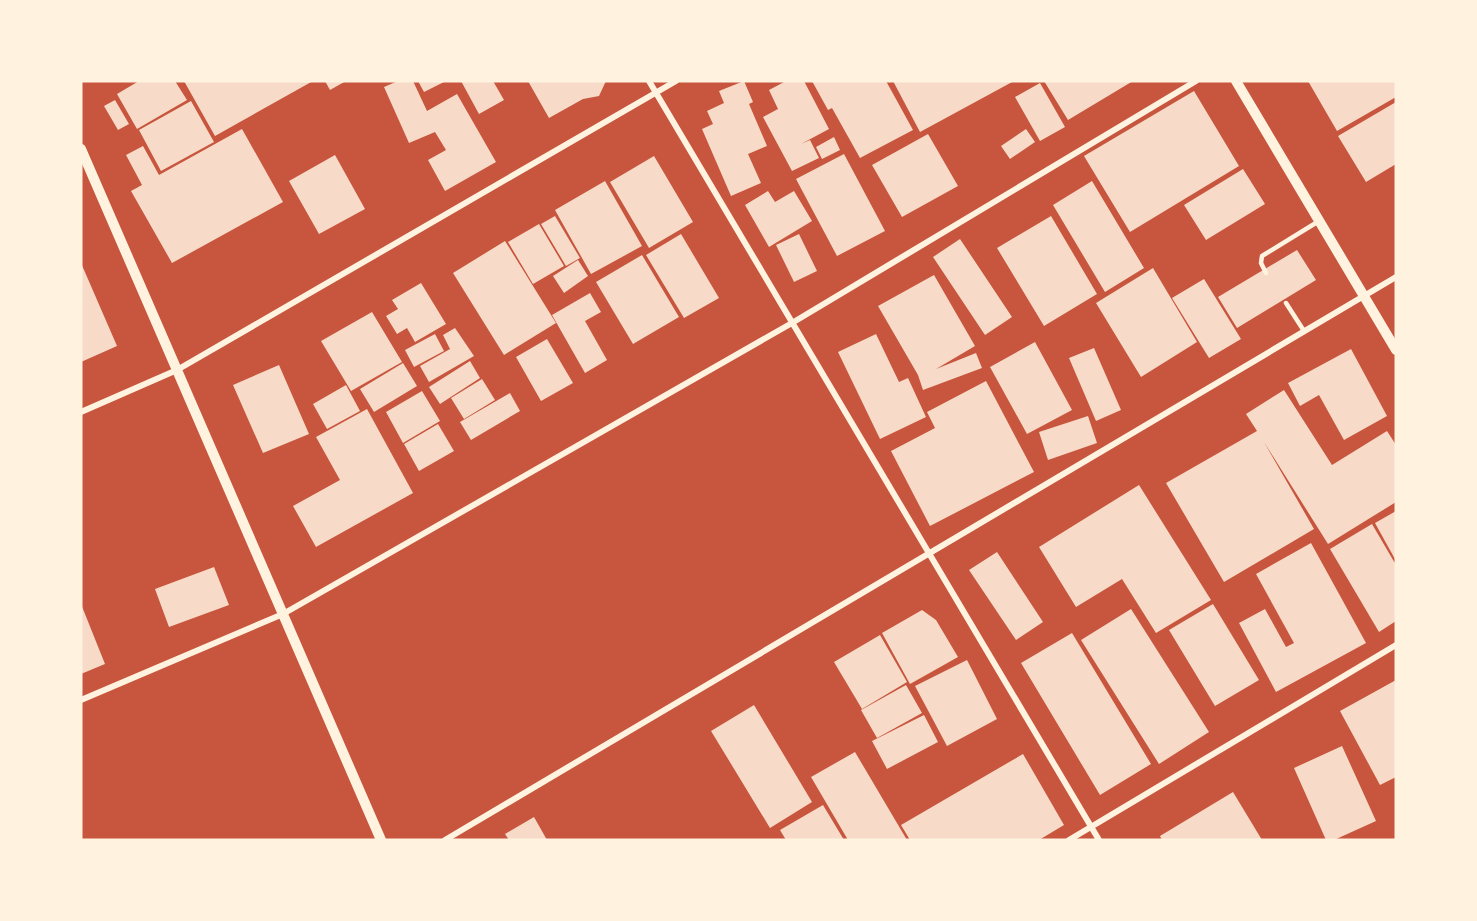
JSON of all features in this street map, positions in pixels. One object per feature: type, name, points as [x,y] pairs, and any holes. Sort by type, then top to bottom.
[{"type":"street","points":[[649,81],[1099,840]]},
{"type":"street","points":[[81,412],[177,370],[676,81]]},
{"type":"street","points":[[81,700],[283,614],[792,323],[1196,81]]},
{"type":"street","points":[[1236,81],[1396,350]]},
{"type":"street","points":[[81,149],[381,840]]},
{"type":"street","points":[[445,840],[1396,277]]},
{"type":"street","points":[[1069,840],[1396,645]]},
{"type":"lane","points":[[1266,273],[1261,263],[1262,256],[1319,221]]},
{"type":"lane","points":[[1286,303],[1304,331]]},
{"type":"building","points":[[139,81],[175,81],[187,100],[137,129],[117,94]]},
{"type":"building","points":[[184,81],[313,81],[215,136]]},
{"type":"building","points":[[325,81],[346,81],[330,90]]},
{"type":"building","points":[[398,81],[413,81],[427,111],[457,94],[496,162],[445,191],[428,160],[446,150],[435,132],[409,143],[384,87]]},
{"type":"building","points":[[418,81],[446,81],[424,92]]},
{"type":"building","points":[[461,81],[493,81],[504,100],[479,114]]},
{"type":"building","points":[[528,81],[606,81],[599,96],[583,99],[549,118]]},
{"type":"building","points":[[744,81],[753,102],[749,104],[767,146],[748,154],[761,183],[731,196],[702,129],[713,124],[707,111],[724,103],[719,91]]},
{"type":"building","points":[[786,81],[804,81],[829,129],[801,144],[810,140],[819,158],[792,171],[763,117],[778,109],[769,90]]},
{"type":"building","points":[[812,81],[886,81],[913,130],[860,158],[832,108],[828,110]]},
{"type":"building","points":[[893,81],[1014,81],[920,132]]},
{"type":"building","points":[[1044,81],[1133,81],[1068,120]]},
{"type":"building","points":[[1308,81],[1396,81],[1396,97],[1337,131]]},
{"type":"building","points":[[1040,83],[1065,127],[1040,141],[1015,97]]},
{"type":"building","points":[[1194,91],[1239,166],[1130,232],[1084,156]]},
{"type":"building","points":[[115,100],[129,124],[118,130],[104,106]]},
{"type":"building","points":[[191,101],[214,142],[161,171],[139,130]]},
{"type":"building","points":[[1396,102],[1396,164],[1366,182],[1338,136]]},
{"type":"building","points":[[242,129],[283,202],[172,263],[131,191],[142,185],[126,155],[143,146],[159,175]]},
{"type":"building","points":[[1026,129],[1035,142],[1010,159],[1001,146]]},
{"type":"building","points":[[928,134],[958,186],[902,217],[872,165]]},
{"type":"building","points":[[834,137],[840,150],[822,159],[816,147]]},
{"type":"building","points":[[844,154],[885,231],[837,256],[796,179]]},
{"type":"building","points":[[335,155],[365,209],[319,234],[289,181]]},
{"type":"building","points":[[654,156],[693,222],[649,248],[610,182]]},
{"type":"building","points":[[1243,169],[1265,204],[1206,240],[1184,205]]},
{"type":"building","points":[[605,181],[642,246],[591,274],[555,210]]},
{"type":"building","points":[[1092,181],[1144,268],[1105,292],[1053,205]]},
{"type":"building","points":[[768,191],[775,202],[794,191],[812,221],[769,247],[745,205]]},
{"type":"building","points":[[555,216],[580,258],[566,266],[541,224]]},
{"type":"building","points":[[1051,216],[1097,294],[1044,326],[997,248]]},
{"type":"building","points":[[539,224],[564,266],[533,284],[508,242]]},
{"type":"building","points":[[681,234],[719,298],[684,318],[646,255]]},
{"type":"building","points":[[799,234],[817,271],[794,282],[776,245]]},
{"type":"building","points":[[960,239],[1012,317],[985,335],[933,257]]},
{"type":"building","points":[[505,241],[556,323],[504,355],[453,273]]},
{"type":"building","points":[[1297,250],[1316,280],[1237,328],[1218,297]]},
{"type":"building","points":[[642,255],[679,317],[633,344],[596,282]]},
{"type":"building","points":[[578,260],[588,276],[564,293],[553,276]]},
{"type":"building","points":[[81,263],[117,346],[81,362]]},
{"type":"building","points":[[1153,268],[1197,342],[1141,377],[1096,303]]},
{"type":"building","points":[[934,275],[975,346],[936,369],[976,353],[982,368],[923,390],[918,375],[878,306]]},
{"type":"building","points":[[1204,279],[1241,339],[1209,358],[1172,298]]},
{"type":"building","points":[[421,283],[446,324],[415,342],[407,328],[397,334],[386,316],[398,309],[392,300]]},
{"type":"building","points":[[590,293],[601,312],[585,321],[607,360],[585,373],[552,315]]},
{"type":"building","points":[[372,312],[402,362],[351,391],[321,341]]},
{"type":"building","points":[[455,328],[474,356],[429,382],[420,366],[450,349],[443,335]]},
{"type":"building","points":[[435,334],[444,351],[414,367],[405,350]]},
{"type":"building","points":[[876,334],[899,382],[908,378],[926,417],[880,439],[838,352]]},
{"type":"building","points":[[547,339],[573,383],[541,401],[516,357]]},
{"type":"building","points":[[1035,342],[1072,410],[1027,434],[990,367]]},
{"type":"building","points":[[1094,348],[1121,410],[1096,421],[1069,358]]},
{"type":"building","points":[[1351,349],[1387,416],[1344,440],[1319,395],[1300,406],[1288,383]]},
{"type":"building","points":[[470,361],[480,378],[440,404],[429,387]]},
{"type":"building","points":[[403,363],[417,386],[374,412],[360,389]]},
{"type":"building","points":[[279,365],[309,434],[263,453],[233,385]]},
{"type":"building","points":[[482,379],[495,400],[464,419],[451,398]]},
{"type":"building","points":[[986,381],[1034,472],[930,526],[891,451],[935,428],[927,412]]},
{"type":"building","points":[[346,385],[360,411],[327,429],[313,404]]},
{"type":"building","points":[[1284,390],[1332,465],[1387,431],[1396,445],[1396,502],[1328,544],[1264,442],[1314,529],[1224,582],[1166,483],[1257,431],[1246,414]]},
{"type":"building","points":[[422,391],[440,421],[403,443],[386,412]]},
{"type":"building","points":[[510,393],[520,411],[471,440],[460,422]]},
{"type":"building","points":[[367,409],[413,493],[316,547],[293,506],[340,480],[316,437]]},
{"type":"building","points":[[1088,416],[1097,443],[1048,460],[1039,432]]},
{"type":"building","points":[[438,424],[454,451],[419,471],[404,444]]},
{"type":"building","points":[[1139,485],[1211,600],[1156,633],[1122,579],[1076,607],[1039,547]]},
{"type":"building","points":[[1396,511],[1396,561],[1375,523]]},
{"type":"building","points":[[1372,524],[1396,565],[1396,621],[1379,632],[1330,549]]},
{"type":"building","points":[[1311,543],[1366,643],[1276,692],[1239,623],[1265,609],[1286,647],[1294,643],[1256,574]]},
{"type":"building","points":[[997,552],[1043,622],[1016,640],[969,570]]},
{"type":"building","points":[[214,567],[229,605],[169,627],[155,589]]},
{"type":"building","points":[[81,604],[105,664],[81,674]]},
{"type":"building","points":[[1213,604],[1259,680],[1215,706],[1169,630]]},
{"type":"building","points":[[1131,609],[1209,732],[1159,764],[1081,640]]},
{"type":"building","points":[[922,610],[936,620],[958,657],[910,684],[882,633]]},
{"type":"building","points":[[1072,633],[1151,764],[1100,795],[1021,663]]},
{"type":"building","points":[[880,635],[907,682],[862,709],[834,662]]},
{"type":"building","points":[[967,660],[997,719],[947,746],[915,686]]},
{"type":"building","points":[[1396,680],[1396,777],[1380,785],[1340,711]]},
{"type":"building","points":[[906,685],[922,713],[877,738],[861,710]]},
{"type":"building","points":[[754,705],[812,802],[770,828],[711,731]]},
{"type":"building","points":[[924,715],[938,742],[887,769],[872,741]]},
{"type":"building","points":[[1342,746],[1376,821],[1334,840],[1326,840],[1294,768]]},
{"type":"building","points":[[855,752],[907,840],[848,840],[811,777]]},
{"type":"building","points":[[1023,754],[1064,825],[1039,840],[910,840],[901,825]]},
{"type":"building","points":[[1233,792],[1262,840],[1162,840],[1160,836]]},
{"type":"building","points":[[823,805],[844,840],[786,840],[780,830]]},
{"type":"building","points":[[534,817],[547,840],[509,840],[505,834]]}]
